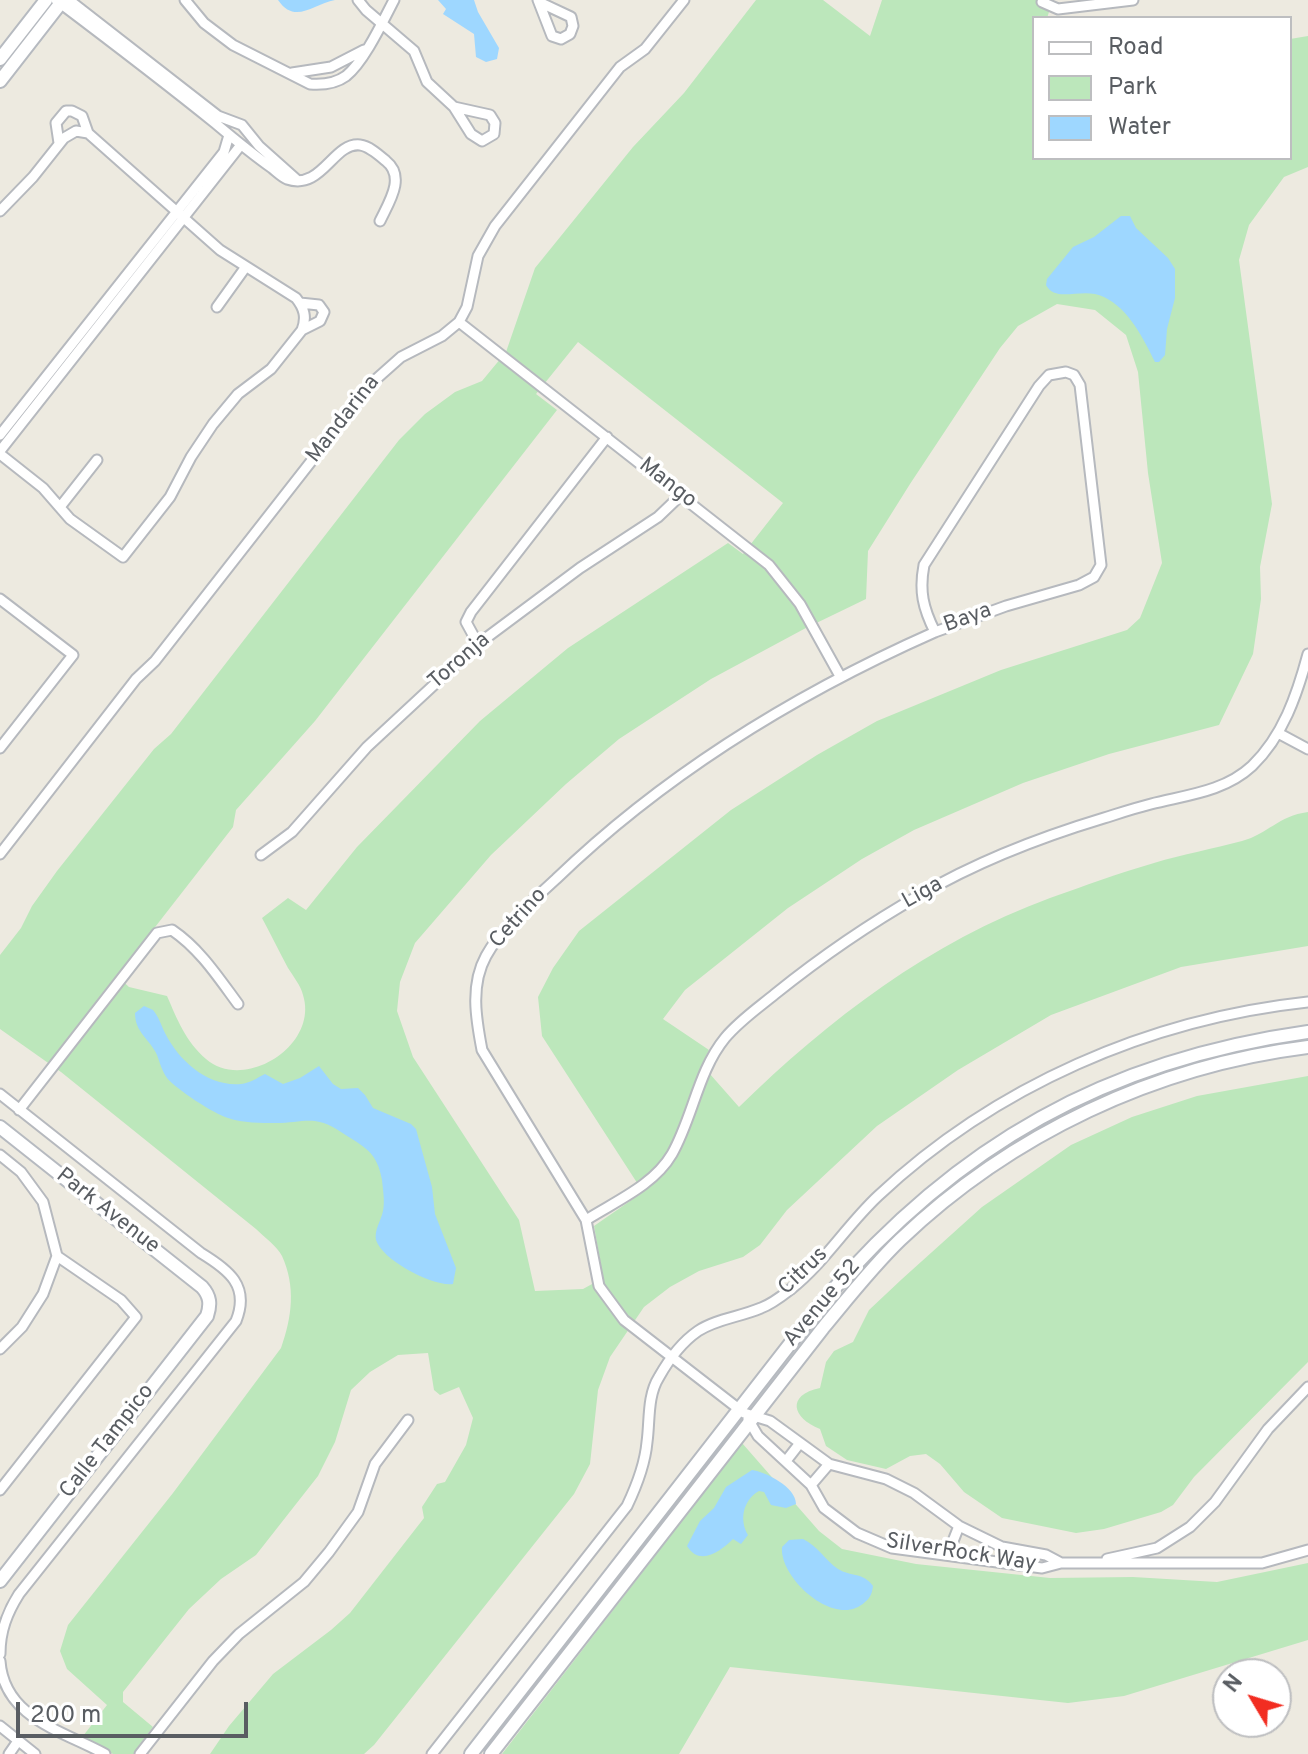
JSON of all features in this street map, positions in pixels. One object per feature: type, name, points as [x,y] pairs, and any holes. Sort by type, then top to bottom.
[{"type":"main road","points":[[0,59],[46,0]]},
{"type":"main road","points":[[0,81],[62,1]]},
{"type":"main road","name":"Avenue 52","points":[[491,1754],[747,1415],[825,1299],[868,1250],[914,1206],[984,1152],[1058,1108],[1133,1074],[1202,1051],[1308,1032]]},
{"type":"main road","name":"Avenue 52","points":[[471,1754],[747,1415],[881,1260],[943,1202],[1001,1159],[1122,1095],[1218,1064],[1308,1047]]},
{"type":"main road","name":"Park Avenue","points":[[0,1127],[193,1279],[207,1293],[210,1301]]},
{"type":"main road","name":"Calle Tampico","points":[[0,1581],[207,1316],[210,1301]]},
{"type":"street","points":[[185,0],[204,23],[233,45],[310,84],[327,84],[348,75],[394,0]]},
{"type":"street","points":[[358,0],[414,51],[427,82],[454,107],[477,140],[486,140],[494,134],[495,123],[490,115],[454,107]]},
{"type":"street","points":[[459,322],[467,307],[478,256],[495,226],[620,67],[645,49],[684,0]]},
{"type":"street","points":[[1042,2],[1058,9],[1133,0]]},
{"type":"street","points":[[62,1],[218,116],[242,125],[296,179]]},
{"type":"street","points":[[62,1],[239,145],[287,179],[307,180],[348,148],[359,144],[366,147],[389,163],[396,177],[380,221]]},
{"type":"street","points":[[289,73],[324,69],[366,48]]},
{"type":"street","points":[[324,69],[327,84]]},
{"type":"street","points":[[59,143],[56,123],[66,111],[82,116],[88,133],[179,215],[245,268],[272,281],[300,303],[314,303],[324,312],[320,321],[303,326],[271,369],[238,394],[213,424],[170,497],[123,557],[70,519],[43,488],[0,452],[35,398],[179,215],[248,133]]},
{"type":"street","points":[[0,211],[69,134],[76,131],[88,133]]},
{"type":"street","points":[[179,215],[224,152],[229,135]]},
{"type":"street","points":[[217,307],[245,268]]},
{"type":"street","points":[[300,303],[303,326]]},
{"type":"street","name":"Mango","points":[[459,322],[769,565],[800,604],[840,676]]},
{"type":"street","name":"Mandarina","points":[[0,854],[374,381],[401,357],[442,336],[459,322]]},
{"type":"street","name":"Baya","points":[[1066,372],[1074,375],[1080,385],[1101,565],[1094,577],[1079,585],[1006,606],[935,632],[922,600],[920,583],[924,565],[1039,386],[1049,375],[1066,372]]},
{"type":"street","points":[[0,435],[35,398]]},
{"type":"street","points":[[478,644],[466,622],[471,612],[607,437]]},
{"type":"street","points":[[60,507],[97,460]]},
{"type":"street","name":"Toronja","points":[[261,855],[292,832],[367,747],[478,644],[580,568],[658,517],[681,495]]},
{"type":"street","points":[[0,599],[73,655],[0,748]]},
{"type":"street","name":"Cetrino","points":[[747,1415],[624,1320],[608,1302],[593,1265],[586,1220],[482,1050],[476,1021],[476,991],[486,956],[517,918],[573,862],[668,782],[759,722],[840,676],[935,632]]},
{"type":"street","name":"Liga","points":[[586,1220],[647,1181],[672,1154],[713,1056],[725,1038],[745,1018],[835,948],[922,893],[1029,843],[1148,805],[1219,787],[1251,767],[1278,733],[1297,691],[1308,654]]},
{"type":"street","points":[[1278,733],[1308,749]]},
{"type":"street","points":[[19,1110],[157,933],[172,930],[182,936],[201,954],[238,1004]]},
{"type":"street","name":"Citrus","points":[[432,1754],[627,1506],[643,1467],[651,1395],[657,1379],[673,1357],[699,1331],[760,1309],[780,1298],[801,1281],[847,1226],[910,1168],[964,1127],[1006,1101],[1089,1058],[1177,1027],[1223,1015],[1308,1002]]},
{"type":"street","points":[[0,1094],[201,1253],[218,1263],[232,1276],[240,1290],[242,1306],[236,1321],[19,1594],[7,1612],[0,1638],[0,1654]]},
{"type":"street","points":[[0,1155],[21,1172],[43,1202],[57,1256],[43,1294],[22,1327],[0,1349]]},
{"type":"street","points":[[0,1490],[136,1317],[121,1300],[57,1256]]},
{"type":"street","points":[[1076,1563],[1157,1548],[1190,1527],[1215,1502],[1268,1429],[1308,1387]]},
{"type":"street","name":"SilverRock Way","points":[[747,1415],[770,1421],[829,1464],[886,1479],[914,1493],[959,1526],[1002,1547],[1046,1555],[1061,1563]]},
{"type":"street","name":"SilverRock Way","points":[[747,1415],[758,1436],[811,1485],[824,1508],[857,1533],[892,1548],[1042,1568],[1061,1563],[1262,1563],[1308,1550]]},
{"type":"street","points":[[140,1754],[213,1661],[239,1634],[304,1582],[329,1552],[358,1512],[375,1464],[408,1420]]},
{"type":"street","points":[[786,1461],[800,1443]]},
{"type":"street","points":[[811,1485],[829,1464]]},
{"type":"street","points":[[948,1554],[959,1526]]},
{"type":"street","points":[[0,1661],[1,1675],[28,1714],[42,1726],[64,1733],[105,1754]]},
{"type":"street","points":[[0,1726],[35,1754]]},
{"type":"street","points":[[9,1754],[18,1741]]},
{"type":"green space","points":[[756,0],[823,0],[870,36],[882,0],[1053,0],[1048,16],[1032,16],[1032,160],[1292,160],[1292,39],[1308,36],[1308,167],[1284,177],[1249,225],[1239,260],[1272,504],[1260,567],[1261,599],[1253,654],[1219,725],[1109,754],[1023,783],[914,830],[862,859],[788,908],[685,990],[663,1019],[709,1050],[702,1065],[739,1107],[845,1014],[883,986],[963,937],[1050,898],[1141,867],[1242,841],[1289,817],[1308,812],[1308,946],[1181,967],[1051,1015],[958,1070],[877,1126],[787,1210],[760,1245],[743,1257],[699,1271],[670,1287],[644,1307],[610,1357],[598,1390],[590,1464],[574,1494],[374,1745],[364,1754],[210,1754],[273,1674],[350,1613],[424,1518],[422,1507],[437,1484],[445,1482],[466,1445],[473,1418],[459,1387],[440,1395],[434,1390],[428,1353],[398,1355],[370,1372],[351,1390],[335,1442],[318,1476],[256,1555],[221,1579],[189,1609],[123,1692],[123,1702],[153,1727],[137,1748],[144,1754],[113,1754],[83,1736],[107,1705],[67,1669],[60,1651],[68,1625],[173,1493],[281,1348],[288,1325],[291,1291],[286,1268],[274,1245],[61,1072],[0,1029],[0,955],[57,871],[154,749],[171,734],[399,440],[425,414],[455,392],[482,381],[506,352],[535,268],[633,147],[684,93]],"holes":[[[1057,304],[1095,310],[1126,335],[1138,372],[1148,473],[1162,563],[1140,618],[1127,630],[1001,670],[877,721],[731,810],[579,931],[553,968],[538,997],[542,1036],[643,1192],[594,1226],[603,1278],[583,1289],[535,1291],[519,1220],[413,1057],[397,1011],[400,982],[415,943],[491,855],[619,739],[711,679],[866,599],[868,551],[1000,348],[1018,326]],[[578,342],[783,503],[743,554],[728,543],[568,648],[480,721],[357,847],[306,910],[288,898],[262,918],[301,988],[305,1014],[300,1031],[275,1058],[258,1067],[239,1070],[222,1068],[206,1059],[193,1045],[167,996],[129,987],[117,976],[233,827],[236,810],[315,721],[557,410],[536,394]]]},
{"type":"green space","points":[[1308,1076],[1308,1362],[1194,1477],[1173,1505],[1161,1512],[1104,1529],[1076,1533],[1002,1518],[964,1492],[940,1464],[926,1454],[910,1456],[886,1469],[847,1460],[826,1446],[820,1429],[803,1419],[797,1407],[798,1401],[809,1391],[820,1388],[826,1362],[834,1351],[853,1342],[869,1310],[982,1207],[1071,1145],[1132,1117],[1197,1096]]},
{"type":"green space","points":[[742,1443],[819,1531],[842,1549],[916,1564],[1050,1578],[1133,1577],[1217,1582],[1308,1563],[1308,1640],[1249,1658],[1212,1658],[1212,1669],[1124,1696],[1068,1703],[730,1667],[679,1754],[502,1754]]},
{"type":"water","points":[[278,0],[335,0],[298,12],[284,7]]},
{"type":"water","points":[[438,0],[474,0],[499,48],[497,59],[486,62],[476,57],[474,34],[443,14],[446,9]]},
{"type":"water","points":[[1121,216],[1130,216],[1136,228],[1168,258],[1175,269],[1175,298],[1167,329],[1165,355],[1159,362],[1155,362],[1140,334],[1113,302],[1096,294],[1056,293],[1046,285],[1047,279],[1073,247],[1094,237]]},
{"type":"water","points":[[144,1006],[153,1010],[178,1053],[206,1077],[241,1084],[265,1074],[283,1084],[319,1066],[333,1084],[341,1089],[358,1088],[373,1108],[411,1124],[416,1129],[432,1187],[435,1214],[456,1268],[453,1284],[421,1277],[398,1264],[380,1248],[376,1236],[384,1196],[380,1170],[368,1151],[324,1123],[240,1121],[222,1116],[196,1101],[167,1078],[154,1049],[140,1031],[135,1013]]},
{"type":"water","points":[[752,1470],[786,1486],[796,1504],[786,1508],[771,1505],[764,1492],[759,1491],[746,1505],[744,1523],[748,1535],[741,1544],[733,1539],[710,1555],[692,1552],[687,1546],[700,1521],[714,1508],[726,1487]]},
{"type":"water","points":[[803,1539],[838,1569],[869,1582],[873,1586],[867,1600],[853,1609],[839,1610],[812,1597],[799,1585],[790,1573],[782,1547],[789,1540]]}]
